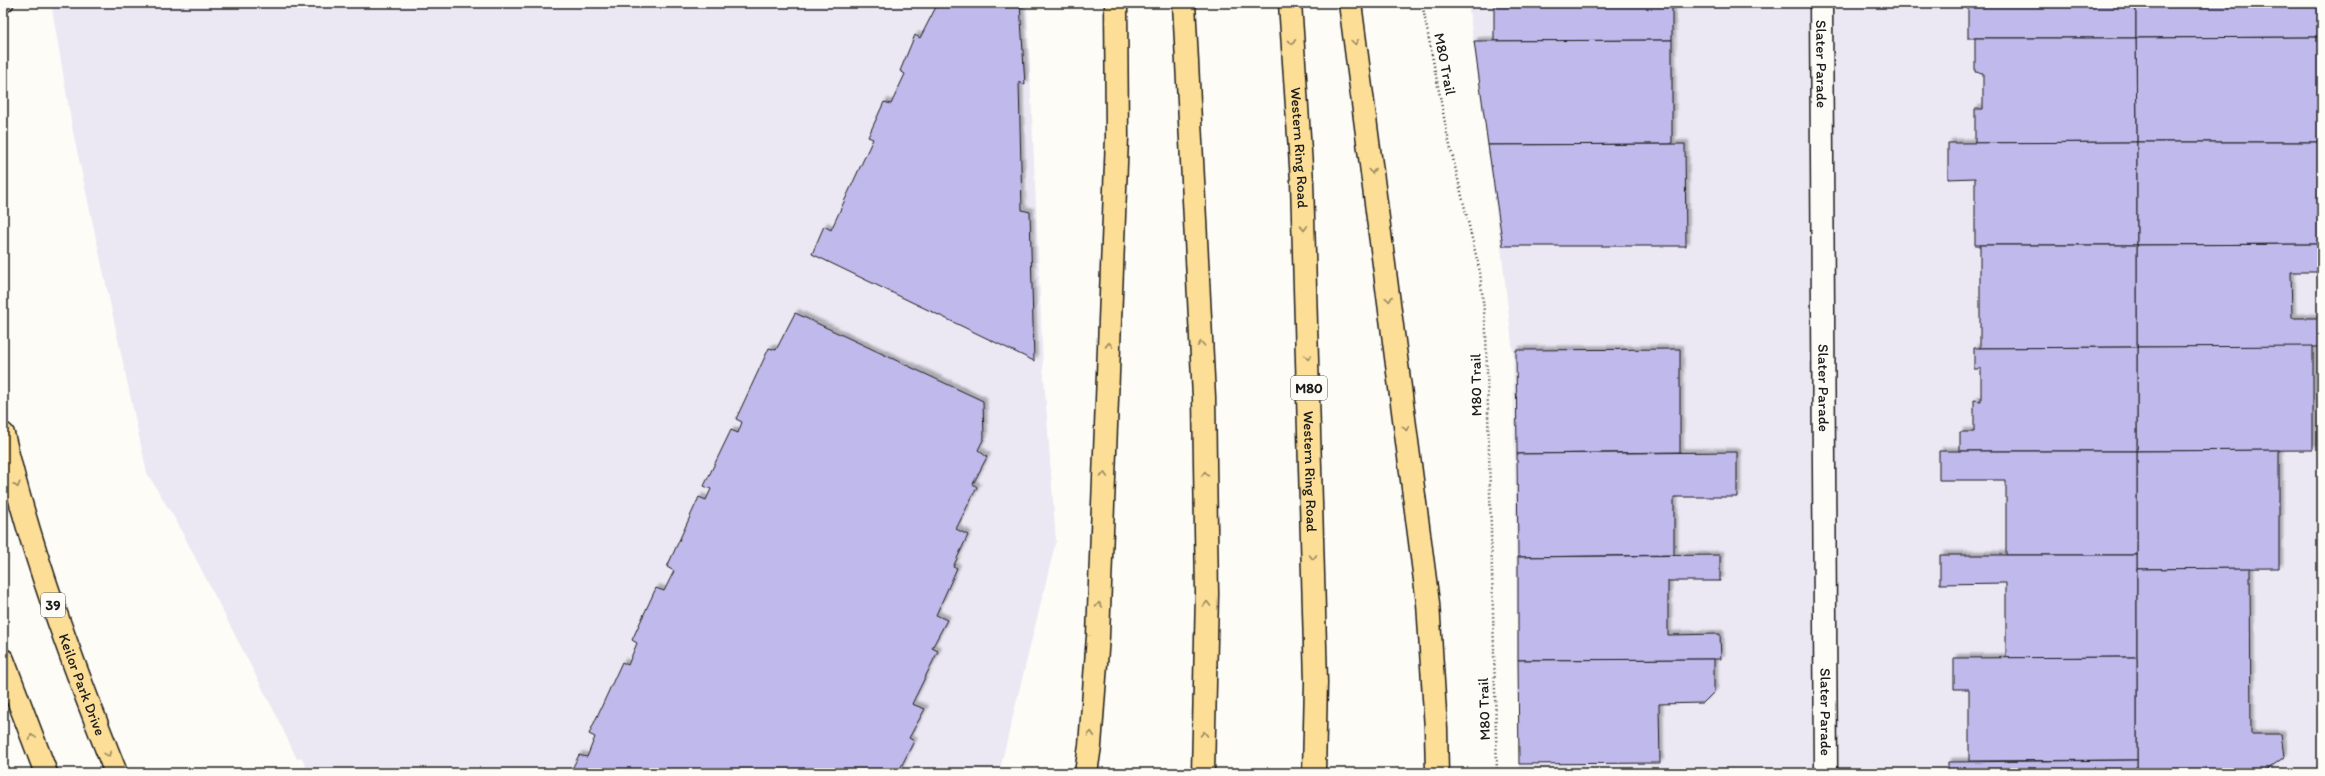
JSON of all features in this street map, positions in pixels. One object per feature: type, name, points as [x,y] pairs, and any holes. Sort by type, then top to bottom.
[{"type":"main road","points":[[1086,773],[1090,746],[1098,636],[1117,137],[1116,3]]},
{"type":"main road","points":[[1184,3],[1204,405],[1207,594],[1203,773]]},
{"type":"main road","name":"Western Ring Road","points":[[1290,3],[1302,189],[1316,674],[1314,773]]},
{"type":"main road","points":[[1350,3],[1428,603],[1436,729],[1437,773]]},
{"type":"main road","name":"Keilor Park Drive","points":[[3,434],[38,561],[81,684],[116,773]]},
{"type":"main road","points":[[3,660],[46,773]]},
{"type":"street","name":"Slater Parade","points":[[1821,3],[1826,773]]},
{"type":"path","name":"M80 Trail","points":[[1422,3],[1448,133],[1480,272],[1486,332],[1497,773]]},
{"type":"shaded area","points":[[51,3],[1027,3],[1043,364],[1056,541],[999,773],[309,773],[302,758],[297,759],[178,524],[147,473],[73,132]]},
{"type":"shaded area","points":[[1468,3],[2322,3],[2322,773],[1519,773],[1513,353],[1501,247]]},
{"type":"building","points":[[938,3],[1020,3],[1025,85],[1019,82],[1022,210],[1030,212],[1034,361],[812,254],[824,226],[831,230],[873,139],[868,137],[884,102],[891,104],[905,74],[900,71],[915,35],[920,38]]},
{"type":"building","points":[[1494,3],[1672,3],[1672,40],[1494,41]]},
{"type":"building","points":[[1968,3],[2136,3],[2136,38],[1968,38]]},
{"type":"building","points":[[2136,3],[2322,3],[2322,37],[2136,38]]},
{"type":"building","points":[[2322,37],[2322,142],[2137,142],[2136,38]]},
{"type":"building","points":[[1975,38],[2136,38],[2137,142],[1975,143],[1975,109],[1983,109],[1983,73],[1975,72]]},
{"type":"building","points":[[1672,40],[1672,144],[1488,145],[1474,41]]},
{"type":"building","points":[[2137,142],[2137,245],[1975,245],[1975,178],[1948,179],[1948,143]]},
{"type":"building","points":[[2137,142],[2322,142],[2322,244],[2137,245]]},
{"type":"building","points":[[1685,144],[1686,246],[1503,246],[1488,145]]},
{"type":"building","points":[[2322,244],[2322,272],[2291,272],[2292,318],[2322,318],[2322,347],[2137,347],[2137,245]]},
{"type":"building","points":[[1980,245],[2137,245],[2137,347],[1980,348]]},
{"type":"building","points":[[795,313],[983,401],[984,438],[978,450],[987,457],[973,484],[977,487],[956,529],[968,535],[953,567],[957,568],[936,615],[947,620],[932,648],[938,651],[912,704],[925,709],[909,738],[914,741],[898,773],[570,773],[579,755],[587,757],[595,737],[589,734],[622,662],[628,665],[637,643],[632,640],[656,588],[664,591],[674,571],[667,567],[699,497],[706,500],[711,489],[704,486],[731,430],[738,433],[742,422],[736,419],[769,348],[776,350]]},
{"type":"building","points":[[2313,346],[2313,450],[2137,451],[2137,347]]},
{"type":"building","points":[[2137,347],[2137,451],[1960,451],[1960,432],[1974,432],[1974,400],[1981,401],[1981,369],[1974,369],[1974,348]]},
{"type":"building","points":[[1680,349],[1680,452],[1517,454],[1516,350]]},
{"type":"building","points":[[2279,450],[2279,568],[2137,569],[2137,451]]},
{"type":"building","points":[[1939,451],[2137,451],[2137,555],[2006,555],[2006,480],[1939,480]]},
{"type":"building","points":[[1737,452],[1737,497],[1674,497],[1674,555],[1518,557],[1517,454]]},
{"type":"building","points":[[1720,555],[1720,581],[1668,581],[1668,635],[1720,634],[1721,659],[1518,660],[1518,557]]},
{"type":"building","points":[[1940,555],[2137,555],[2137,657],[2006,658],[2006,583],[1940,584]]},
{"type":"building","points":[[2250,568],[2251,734],[2281,734],[2284,757],[2263,773],[2137,773],[2137,569]]},
{"type":"building","points":[[2137,657],[2137,760],[1969,761],[1969,689],[1954,689],[1954,658]]},
{"type":"building","points":[[1714,659],[1714,692],[1703,703],[1659,704],[1660,763],[1519,764],[1518,660]]},
{"type":"building","points":[[2137,760],[2137,773],[1948,773],[1948,762]]}]
